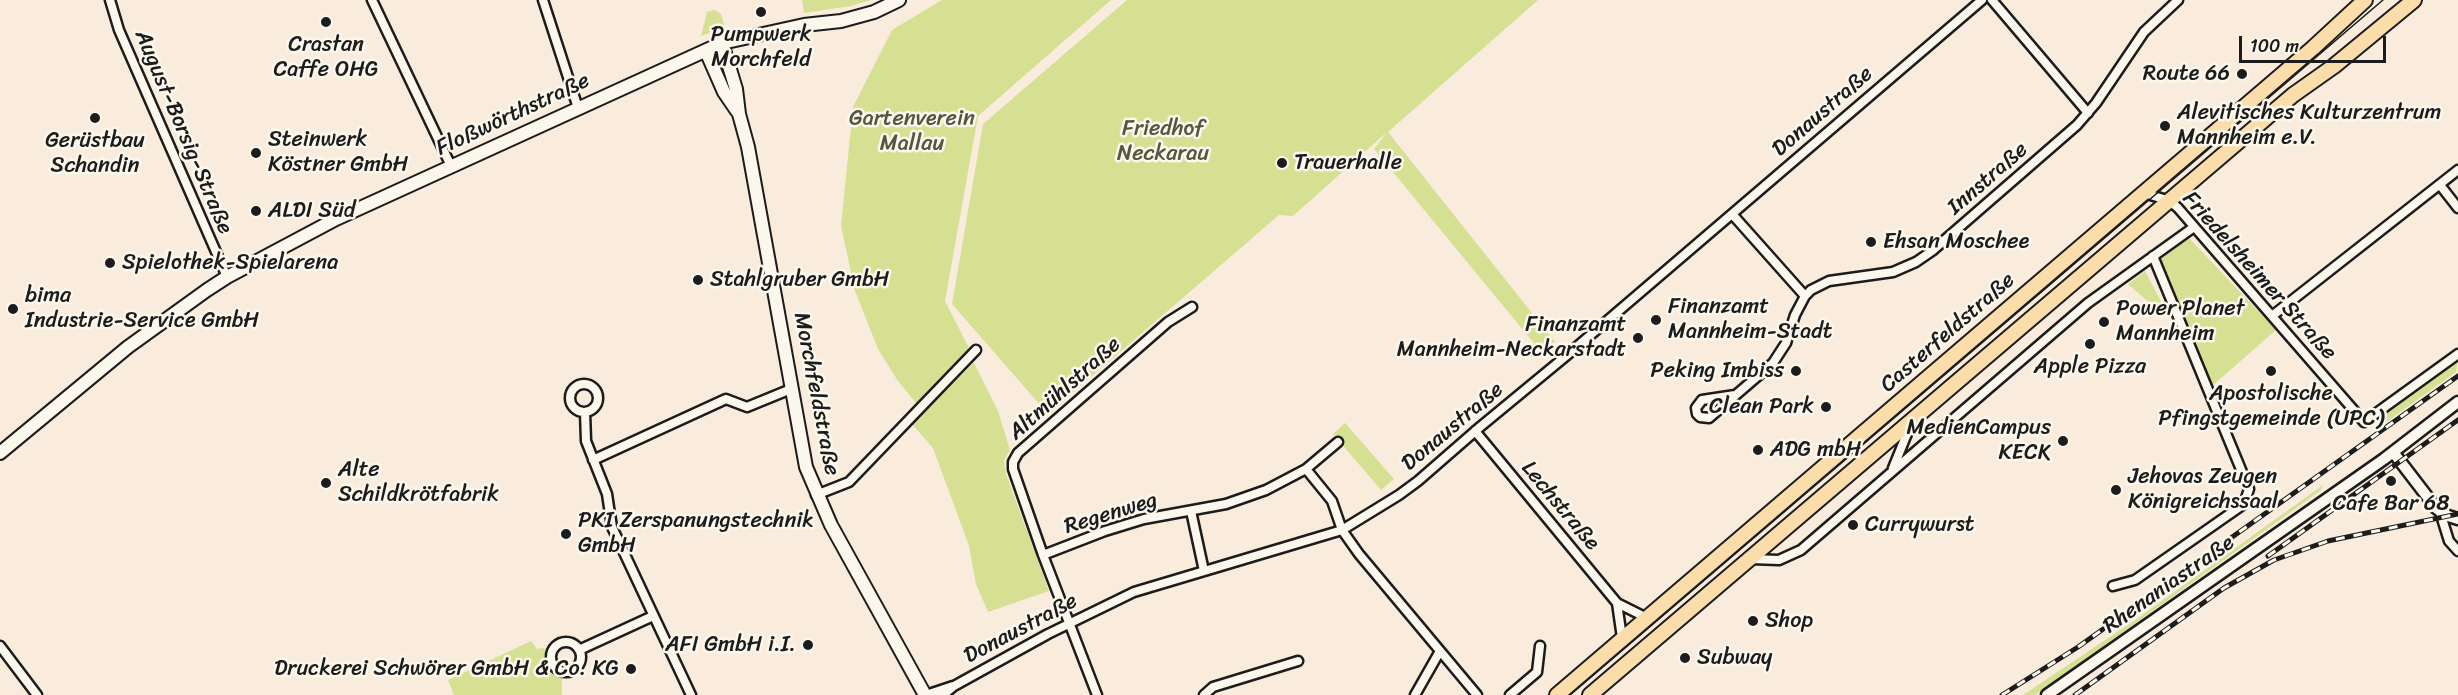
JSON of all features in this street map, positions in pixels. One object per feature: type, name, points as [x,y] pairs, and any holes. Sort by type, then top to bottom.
[{"type":"main road","name":"Floßwörthstraße","points":[[0,453],[128,347],[227,277],[336,219],[722,43],[794,27],[841,21],[874,12],[899,0]]},
{"type":"main road","name":"Casterfeldstraße","points":[[1557,695],[2313,48],[2365,0]]},
{"type":"main road","name":"Casterfeldstraße","points":[[1590,695],[2294,95],[2415,1]]},
{"type":"main road","name":"Morchfeldstraße","points":[[722,43],[736,89],[739,114],[750,158],[806,467],[816,495],[831,525],[925,695]]},
{"type":"main road","name":"Morchfeldstraße","points":[[706,51],[724,92],[739,114]]},
{"type":"street","name":"August-Borsig-Straße","points":[[110,0],[119,30],[227,277]]},
{"type":"street","points":[[372,0],[451,166]]},
{"type":"street","points":[[543,0],[578,108]]},
{"type":"street","name":"Donaustraße","points":[[943,695],[954,686],[1069,623],[1134,592],[1342,530],[1418,481],[1982,0]]},
{"type":"street","points":[[1992,0],[2088,113]]},
{"type":"street","name":"Innstraße","points":[[1805,296],[1817,286],[1829,281],[1893,272],[1916,262],[2044,154],[2088,113],[2139,39],[2151,24],[2178,0]]},
{"type":"street","points":[[2272,316],[2458,170]]},
{"type":"street","points":[[2440,185],[2458,208]]},
{"type":"street","name":"Friedelsheimer Straße","points":[[2144,193],[2170,201],[2364,422],[2458,354]]},
{"type":"street","points":[[1732,214],[1805,296],[1780,354],[1760,375],[1735,395]]},
{"type":"street","name":"Casterfeldstraße","points":[[1751,560],[1779,560],[1801,550],[2088,303],[2194,227]]},
{"type":"street","points":[[2113,586],[2135,580],[2244,504],[2249,489],[2153,256]]},
{"type":"street","name":"Altmühlstraße","points":[[1097,695],[1043,555],[1013,469],[1013,462],[1018,453],[1168,322],[1192,307]]},
{"type":"street","points":[[816,495],[849,482],[976,350]]},
{"type":"street","points":[[593,460],[726,399],[747,407],[791,389]]},
{"type":"street","name":"Rhenaniastraße","points":[[2047,695],[2393,452],[2458,402]]},
{"type":"street","points":[[585,412],[584,433],[607,494],[612,527],[691,695]]},
{"type":"street","name":"Casterfeldstraße","points":[[1892,471],[1913,420]]},
{"type":"street","name":"Lechstraße","points":[[1475,431],[1617,603],[1647,618]]},
{"type":"street","name":"Regenweg","points":[[1043,555],[1144,519],[1226,504],[1250,495],[1306,469],[1338,442]]},
{"type":"street","points":[[2393,452],[2428,500],[2440,512],[2458,519]]},
{"type":"street","points":[[1306,469],[1332,501],[1342,530],[1359,554],[1477,695]]},
{"type":"street","name":"Regenweg","points":[[1191,511],[1204,571]]},
{"type":"street","points":[[2440,512],[2449,541],[2458,551]]},
{"type":"street","points":[[1617,603],[1622,638]]},
{"type":"street","points":[[579,650],[653,616]]},
{"type":"street","points":[[0,646],[38,695]]},
{"type":"street","points":[[1510,695],[1538,672],[1540,646]]},
{"type":"street","points":[[1415,695],[1440,651]]},
{"type":"street","points":[[1204,695],[1213,687],[1298,661]]},
{"type":"street","name":"Donaustraße","points":[[925,695],[954,686]]},
{"type":"green space","points":[[802,0],[871,0],[851,6],[804,13]]},
{"type":"green space","name":"Gartenverein Mallau","points":[[942,0],[1111,0],[978,116],[945,301],[969,348],[916,403],[898,381],[878,349],[855,291],[841,226],[853,107],[892,30]]},
{"type":"green space","name":"Friedhof Neckarau","points":[[1127,0],[1538,0],[1388,132],[1555,342],[1542,353],[1374,149],[1387,132],[1293,216],[1279,215],[1048,414],[952,304],[983,124]]},
{"type":"green space","points":[[715,10],[721,14],[725,27],[701,36],[707,12]]},
{"type":"green space","points":[[2189,238],[2276,330],[2211,387],[2179,312],[2161,259]]},
{"type":"green space","points":[[2145,271],[2163,305],[2157,307],[2152,305],[2128,284]]},
{"type":"green space","points":[[2458,360],[2456,372],[2374,431],[2398,402]]},
{"type":"green space","points":[[974,363],[998,411],[1010,450],[1004,460],[1006,474],[1049,591],[988,612],[976,584],[969,546],[933,448],[912,424]]},
{"type":"green space","points":[[1345,423],[1394,479],[1381,490],[1333,434]]},
{"type":"green space","points":[[2323,485],[2321,490],[2284,517],[2035,695],[2023,695],[2138,618]]},
{"type":"green space","points":[[531,641],[537,649],[544,648],[550,670],[562,677],[562,695],[454,695],[448,680]]},
{"type":"tram line","points":[[1570,695],[2383,0]]},
{"type":"railway","points":[[2002,695],[2078,647],[2458,376]]},
{"type":"railway","points":[[2268,556],[2458,420]]},
{"type":"railway","points":[[2075,695],[2224,588],[2274,560],[2328,541],[2458,514]]},
{"type":"place","name":"Pumpwerk Morchfeld","points":[[761,12]]},
{"type":"place","name":"Crastan Caffe OHG","points":[[326,22]]},
{"type":"place","name":"Route 66","points":[[2242,74]]},
{"type":"place","name":"Gerüstbau Schandin","points":[[95,118]]},
{"type":"place","name":"Alevitisches Kulturzentrum Mannheim e.V.","points":[[2165,126]]},
{"type":"place","name":"Steinwerk Köstner GmbH","points":[[256,153]]},
{"type":"place","name":"Trauerhalle","points":[[1282,163]]},
{"type":"place","name":"ALDI Süd","points":[[256,211]]},
{"type":"place","name":"Ehsan Moschee","points":[[1871,242]]},
{"type":"place","name":"Spielothek-Spielarena","points":[[110,263]]},
{"type":"place","name":"Stahlgruber GmbH","points":[[698,280]]},
{"type":"place","name":"bima Industrie-Service GmbH","points":[[13,309]]},
{"type":"place","name":"Finanzamt Mannheim-Stadt","points":[[1656,320]]},
{"type":"place","name":"Power Planet Mannheim","points":[[2104,322]]},
{"type":"place","name":"Finanzamt Mannheim-Neckarstadt","points":[[1638,338]]},
{"type":"place","name":"Apple Pizza","points":[[2090,344]]},
{"type":"place","name":"Peking Imbiss","points":[[1796,371]]},
{"type":"place","name":"Apostolische Pfingstgemeinde (UPC)","points":[[2271,371]]},
{"type":"place","name":"Clean Park","points":[[1826,407]]},
{"type":"place","name":"MedienCampus KECK","points":[[2063,441]]},
{"type":"place","name":"ADG mbH","points":[[1758,450]]},
{"type":"place","name":"Cafe Bar 68","points":[[2391,481]]},
{"type":"place","name":"Alte Schildkrötfabrik","points":[[326,483]]},
{"type":"place","name":"Jehovas Zeugen Königreichssaal","points":[[2116,490]]},
{"type":"place","name":"Currywurst","points":[[1853,525]]},
{"type":"place","name":"PKI Zerspanungstechnik GmbH","points":[[566,534]]},
{"type":"place","name":"Shop","points":[[1753,621]]},
{"type":"place","name":"AFI GmbH i.I.","points":[[808,645]]},
{"type":"place","name":"Subway","points":[[1685,658]]},
{"type":"place","name":"Druckerei Schwörer GmbH & Co. KG","points":[[631,669]]}]
